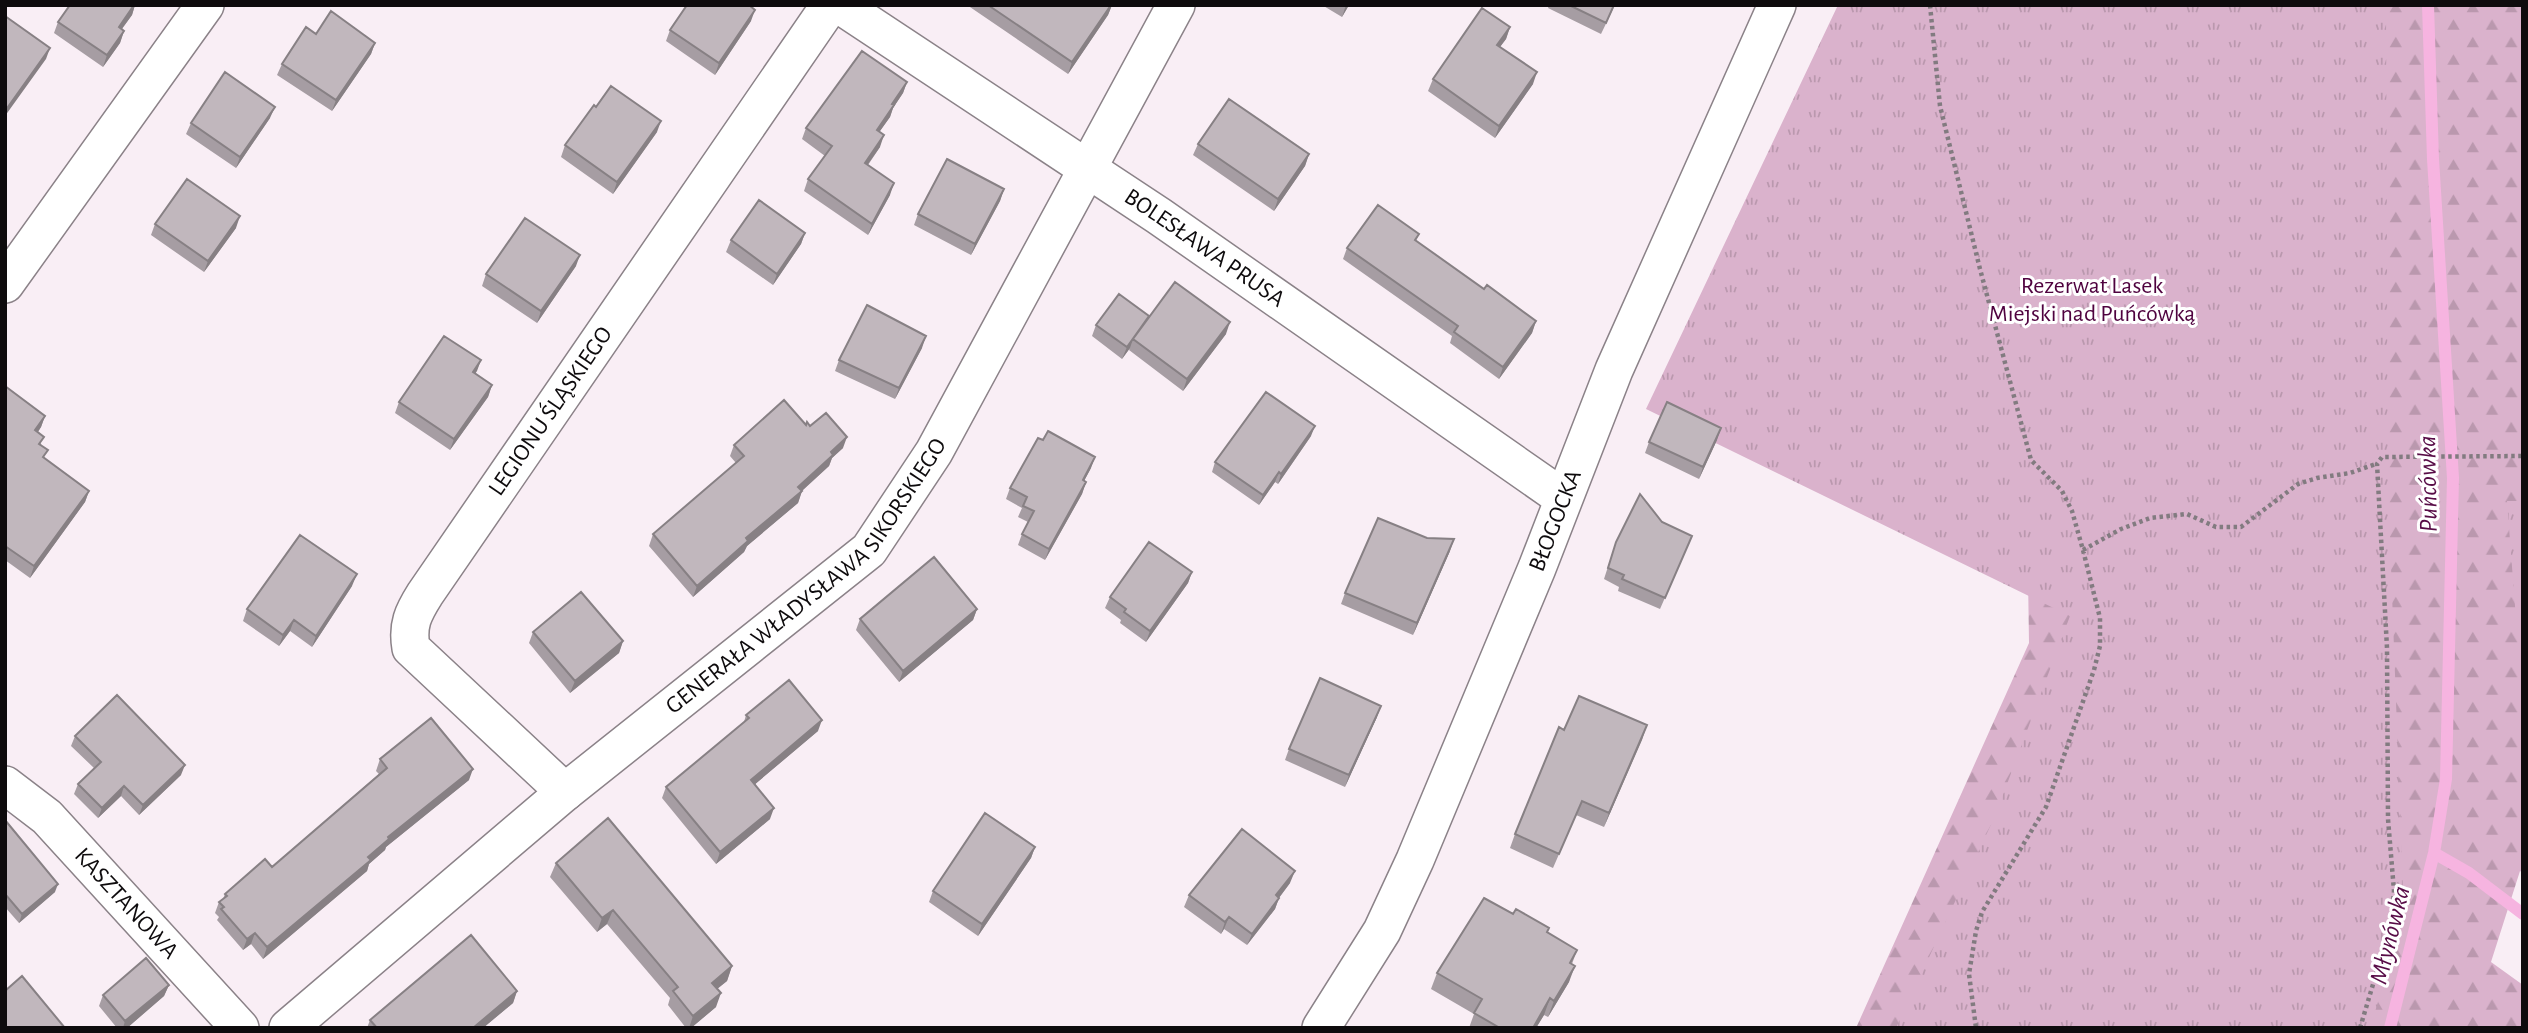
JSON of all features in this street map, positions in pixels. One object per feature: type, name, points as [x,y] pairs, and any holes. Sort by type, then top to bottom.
[{"type":"street","points":[[5,284],[205,5]]},
{"type":"street","name":"LEGIONU ŚLĄSKIEGO","points":[[565,792],[411,648],[408,633],[411,618],[830,5]]},
{"type":"street","name":"BOLESŁAWA PRUSA","points":[[840,5],[1159,216],[1563,498]]},
{"type":"street","name":"GENERAŁA WŁADYSŁAWA SIKORSKIEGO","points":[[288,1028],[565,792],[869,550],[934,452],[1176,5]]},
{"type":"street","name":"BŁOGOCKA","points":[[1321,1028],[1382,931],[1410,872],[1537,568],[1614,370],[1777,5]]},
{"type":"street","name":"KASZTANOWA","points":[[5,785],[47,817],[240,1028]]},
{"type":"path","points":[[1930,5],[1940,106],[2031,460],[2062,491],[2072,511],[2100,618],[2100,646],[2046,807],[1982,912],[1969,974],[1976,1028]]},
{"type":"path","points":[[2083,550],[2121,529],[2150,518],[2187,514],[2216,527],[2241,527],[2298,484],[2350,473],[2377,464],[2382,457],[2523,456]]},
{"type":"path","points":[[2360,1028],[2391,924],[2394,891],[2388,820],[2387,648],[2377,464]]},
{"type":"green space","name":"Rezerwat Lasek Miejski nad Puńcówką","points":[[1838,5],[2386,5],[2388,486],[2404,917],[2370,1028],[1896,1028],[1995,816],[2070,616],[1646,409]]},
{"type":"green space","name":"Rezerwat Lasek Miejski nad Puńcówką","points":[[1843,5],[2523,5],[2523,873],[2520,871],[2491,962],[2523,985],[2523,1028],[1856,1028],[2029,643],[2028,576]]},
{"type":"green space","points":[[2507,501],[2523,501],[2523,711]]},
{"type":"building","points":[[70,5],[134,5],[119,27],[124,31],[107,55],[58,22]]},
{"type":"building","points":[[687,5],[749,5],[755,10],[719,63],[670,30]]},
{"type":"building","points":[[988,5],[1111,5],[1072,62]]},
{"type":"building","points":[[1569,5],[1614,5],[1606,23]]},
{"type":"building","points":[[1482,8],[1510,27],[1497,45],[1537,72],[1499,126],[1433,79]]},
{"type":"building","points":[[331,11],[375,43],[336,100],[282,64],[306,27],[316,34]]},
{"type":"building","points":[[5,16],[50,48],[5,111]]},
{"type":"building","points":[[862,51],[907,82],[877,130],[884,135],[865,163],[894,183],[872,224],[808,179],[832,146],[806,128]]},
{"type":"building","points":[[225,72],[275,107],[240,157],[191,123]]},
{"type":"building","points":[[611,86],[661,121],[617,182],[565,145]]},
{"type":"building","points":[[1229,99],[1309,154],[1278,199],[1198,144]]},
{"type":"building","points":[[947,159],[1004,189],[975,244],[918,214]]},
{"type":"building","points":[[187,179],[240,216],[208,261],[155,224]]},
{"type":"building","points":[[759,200],[805,233],[777,274],[731,240]]},
{"type":"building","points":[[1378,205],[1419,234],[1415,240],[1484,289],[1487,285],[1536,321],[1503,367],[1454,332],[1458,326],[1347,248]]},
{"type":"building","points":[[525,218],[580,255],[541,311],[486,274]]},
{"type":"building","points":[[1175,282],[1230,322],[1187,379],[1133,339]]},
{"type":"building","points":[[1119,294],[1149,316],[1127,347],[1096,325]]},
{"type":"building","points":[[867,305],[926,336],[899,388],[839,360]]},
{"type":"building","points":[[444,336],[481,360],[473,372],[492,385],[454,439],[399,402]]},
{"type":"building","points":[[5,386],[45,416],[35,430],[44,437],[39,444],[48,450],[43,457],[89,491],[34,566],[5,546]]},
{"type":"building","points":[[1266,392],[1315,426],[1263,495],[1215,462]]},
{"type":"building","points":[[784,400],[806,425],[807,422],[810,426],[826,413],[847,437],[831,452],[833,455],[798,487],[802,491],[746,538],[748,541],[697,586],[653,534],[744,456],[734,445]]},
{"type":"building","points":[[1667,402],[1721,428],[1703,467],[1649,442]]},
{"type":"building","points":[[1048,431],[1095,457],[1083,480],[1086,482],[1049,549],[1022,534],[1034,511],[1023,506],[1027,497],[1010,488],[1038,438],[1043,440]]},
{"type":"building","points":[[1640,494],[1662,522],[1692,536],[1665,598],[1622,579],[1624,575],[1608,568],[1616,542]]},
{"type":"building","points":[[1378,518],[1427,538],[1454,539],[1417,623],[1345,593]]},
{"type":"building","points":[[300,535],[357,574],[316,636],[294,620],[283,635],[247,609]]},
{"type":"building","points":[[1149,542],[1192,572],[1150,631],[1124,612],[1126,609],[1110,597]]},
{"type":"building","points":[[934,557],[977,609],[903,671],[860,619]]},
{"type":"building","points":[[581,592],[623,641],[575,681],[533,632]]},
{"type":"building","points":[[1320,678],[1381,706],[1349,775],[1289,749]]},
{"type":"building","points":[[789,680],[822,720],[751,780],[774,808],[720,852],[666,787],[749,718],[746,715]]},
{"type":"building","points":[[117,695],[185,765],[143,805],[124,786],[102,808],[78,784],[101,762],[75,736]]},
{"type":"building","points":[[1579,696],[1647,725],[1609,813],[1582,801],[1559,854],[1515,834],[1559,727],[1564,730]]},
{"type":"building","points":[[431,718],[473,769],[388,837],[389,839],[368,857],[371,860],[267,947],[255,933],[247,939],[221,909],[224,907],[219,902],[227,896],[225,894],[265,859],[272,867],[387,768],[380,759]]},
{"type":"building","points":[[985,813],[1035,847],[982,924],[933,891]]},
{"type":"building","points":[[608,818],[732,966],[712,983],[721,993],[693,1016],[673,991],[678,987],[613,910],[602,918],[556,863]]},
{"type":"building","points":[[5,820],[58,884],[22,914],[5,894]]},
{"type":"building","points":[[1242,829],[1295,871],[1276,895],[1279,898],[1252,934],[1229,917],[1225,922],[1189,895]]},
{"type":"building","points":[[1484,898],[1513,914],[1516,909],[1549,928],[1547,932],[1577,950],[1570,963],[1575,966],[1554,1001],[1550,998],[1533,1028],[1500,1028],[1474,1013],[1482,999],[1437,973]]},
{"type":"building","points":[[471,935],[517,991],[473,1028],[377,1028],[370,1020]]},
{"type":"building","points":[[146,958],[169,985],[125,1021],[103,995]]},
{"type":"building","points":[[22,976],[65,1028],[5,1028],[5,991]]},
{"type":"waterway","name":"Puńcówka","points":[[2428,5],[2433,159],[2453,478],[2446,779],[2434,853],[2469,873],[2523,914]]},
{"type":"waterway","name":"Młynówka","points":[[2390,1028],[2434,853]]}]
